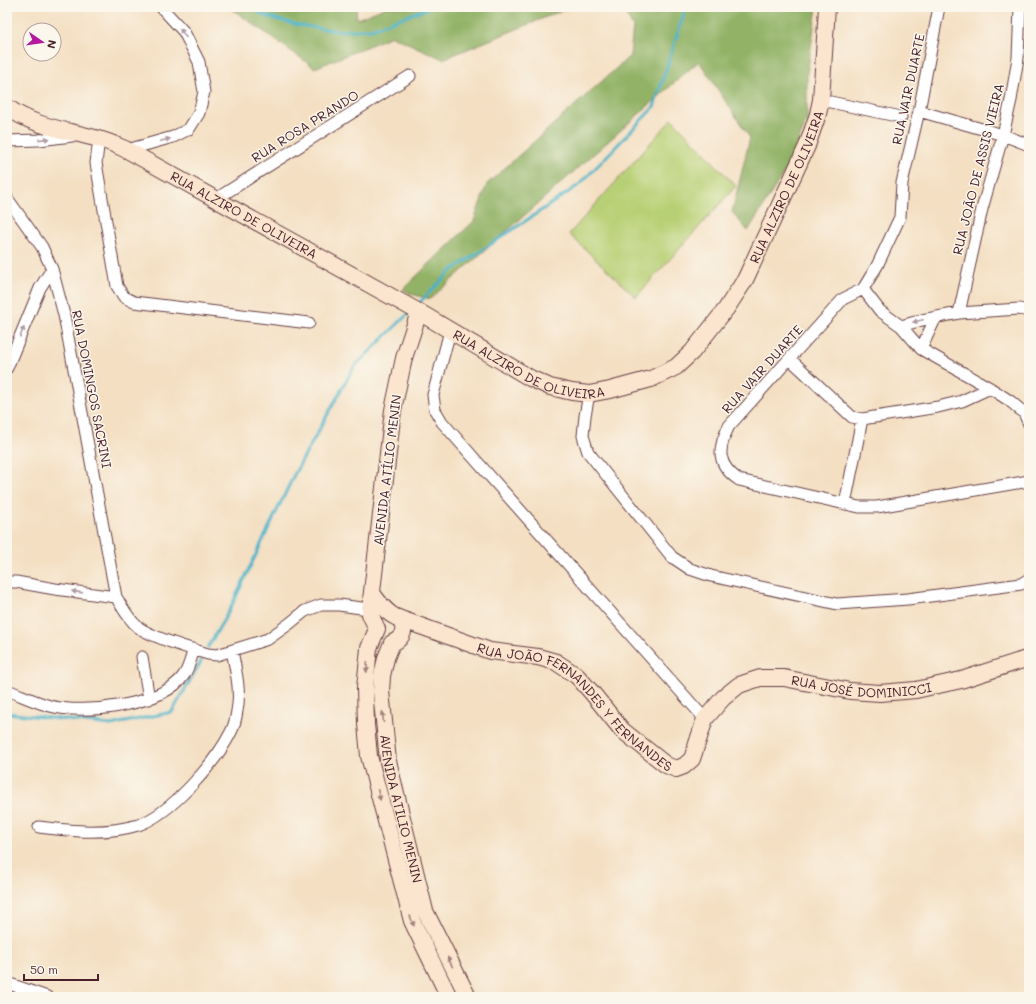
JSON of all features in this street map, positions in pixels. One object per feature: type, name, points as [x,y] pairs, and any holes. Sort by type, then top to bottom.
[{"type":"street","points":[[127,150],[173,137],[189,129],[199,113],[201,106],[204,92],[199,62],[184,32],[161,7]]},
{"type":"street","name":"RUA ALZIRO DE OLIVEIRA","points":[[7,107],[31,121],[99,139],[127,150],[414,309],[530,378],[550,387],[589,394],[651,379],[676,368],[692,352],[717,322],[745,280],[807,146],[818,114],[827,7]]},
{"type":"street","name":"RUA VAIR DUARTE","points":[[940,7],[919,111],[902,183],[900,217],[877,266],[863,289],[843,299],[729,426],[723,437],[720,451],[723,462],[729,473],[739,480],[859,507],[877,507],[1029,481]]},
{"type":"street","name":"RUA JOÃO DE ASSIS VIEIRA","points":[[959,313],[982,209],[1003,135],[1011,100],[1023,14]]},
{"type":"street","name":"RUA ROSA PRANDO","points":[[216,199],[410,76]]},
{"type":"street","points":[[820,100],[901,117]]},
{"type":"street","points":[[919,111],[1003,135],[1029,146]]},
{"type":"street","name":"RUA ALZIRO DE OLIVEIRA","points":[[7,122],[31,121]]},
{"type":"street","points":[[7,141],[39,140],[81,135]]},
{"type":"street","points":[[99,139],[96,163],[117,286],[124,297],[134,302],[309,323]]},
{"type":"street","name":"RUA DOMINGOS SACRINI","points":[[7,198],[42,247],[52,270],[64,315],[116,597],[127,616],[139,628],[156,636],[213,655],[232,651],[268,639],[304,611],[321,605],[339,605],[371,601]]},
{"type":"street","points":[[7,368],[40,288],[52,270]]},
{"type":"street","points":[[863,289],[880,311],[901,326],[921,349],[1010,401],[1024,412],[1029,424]]},
{"type":"street","name":"AVENIDA ATÍLIO MENIN","points":[[376,629],[370,614],[371,601],[393,410],[414,309]]},
{"type":"street","points":[[901,326],[959,313],[1019,309],[1029,311]]},
{"type":"street","points":[[921,349],[936,317]]},
{"type":"street","points":[[450,331],[433,395],[435,410],[442,422],[705,719]]},
{"type":"street","points":[[790,359],[852,416],[862,419],[962,402],[990,388]]},
{"type":"street","points":[[589,394],[583,436],[588,452],[672,556],[690,569],[711,576],[837,604],[908,599],[1021,584],[1029,579]]},
{"type":"street","points":[[845,504],[862,419]]},
{"type":"street","points":[[7,582],[16,582],[116,597]]},
{"type":"street","points":[[371,601],[378,603],[392,615],[438,632]]},
{"type":"street","points":[[392,615],[383,619],[376,629],[379,636],[384,641],[395,642],[409,637],[438,632]]},
{"type":"street","name":"AVENIDA ATILIO MENIN","points":[[392,615],[403,625],[404,632],[401,638],[395,642],[386,658],[382,676],[381,690],[388,761],[425,911],[468,997]]},
{"type":"street","name":"AVENIDA ATILIO MENIN","points":[[376,629],[369,648],[366,681],[366,724],[369,756],[412,921],[449,997]]},
{"type":"street","name":"RUA JOÃO FERNANDES Y FERNANDES","points":[[438,632],[490,651],[538,657],[556,662],[577,676],[622,730],[666,765],[676,769],[684,766],[692,759],[705,719]]},
{"type":"street","points":[[7,690],[51,706],[82,709],[116,707],[149,699],[171,688],[185,675],[194,649]]},
{"type":"street","points":[[39,827],[82,832],[108,831],[139,825],[163,812],[195,782],[232,731],[238,710],[238,688],[232,651]]},
{"type":"street","points":[[142,657],[149,699]]},
{"type":"street","name":"RUA JOSÉ DOMINICCI","points":[[705,719],[723,698],[739,685],[760,678],[784,678],[850,691],[880,693],[916,690],[961,680],[1029,658]]},
{"type":"street","points":[[7,982],[47,997]]},
{"type":"green space","points":[[229,7],[356,7],[357,19],[387,7],[571,7],[443,59],[392,36],[315,68]]},
{"type":"green space","points":[[622,7],[817,7],[807,74],[807,120],[788,166],[748,231],[732,212],[750,138],[699,61],[430,299],[411,294],[403,289],[474,221],[487,184],[630,56],[633,27]]},
{"type":"green space","points":[[672,119],[736,186],[636,297],[569,234]]},
{"type":"waterway","points":[[250,7],[265,16],[298,25],[338,31],[371,29],[431,7]]},
{"type":"waterway","points":[[417,305],[451,271],[579,185],[654,107],[686,7]]},
{"type":"waterway","points":[[208,647],[230,609],[295,473],[354,367],[410,312]]},
{"type":"waterway","points":[[7,713],[111,725],[172,712],[203,658]]}]
